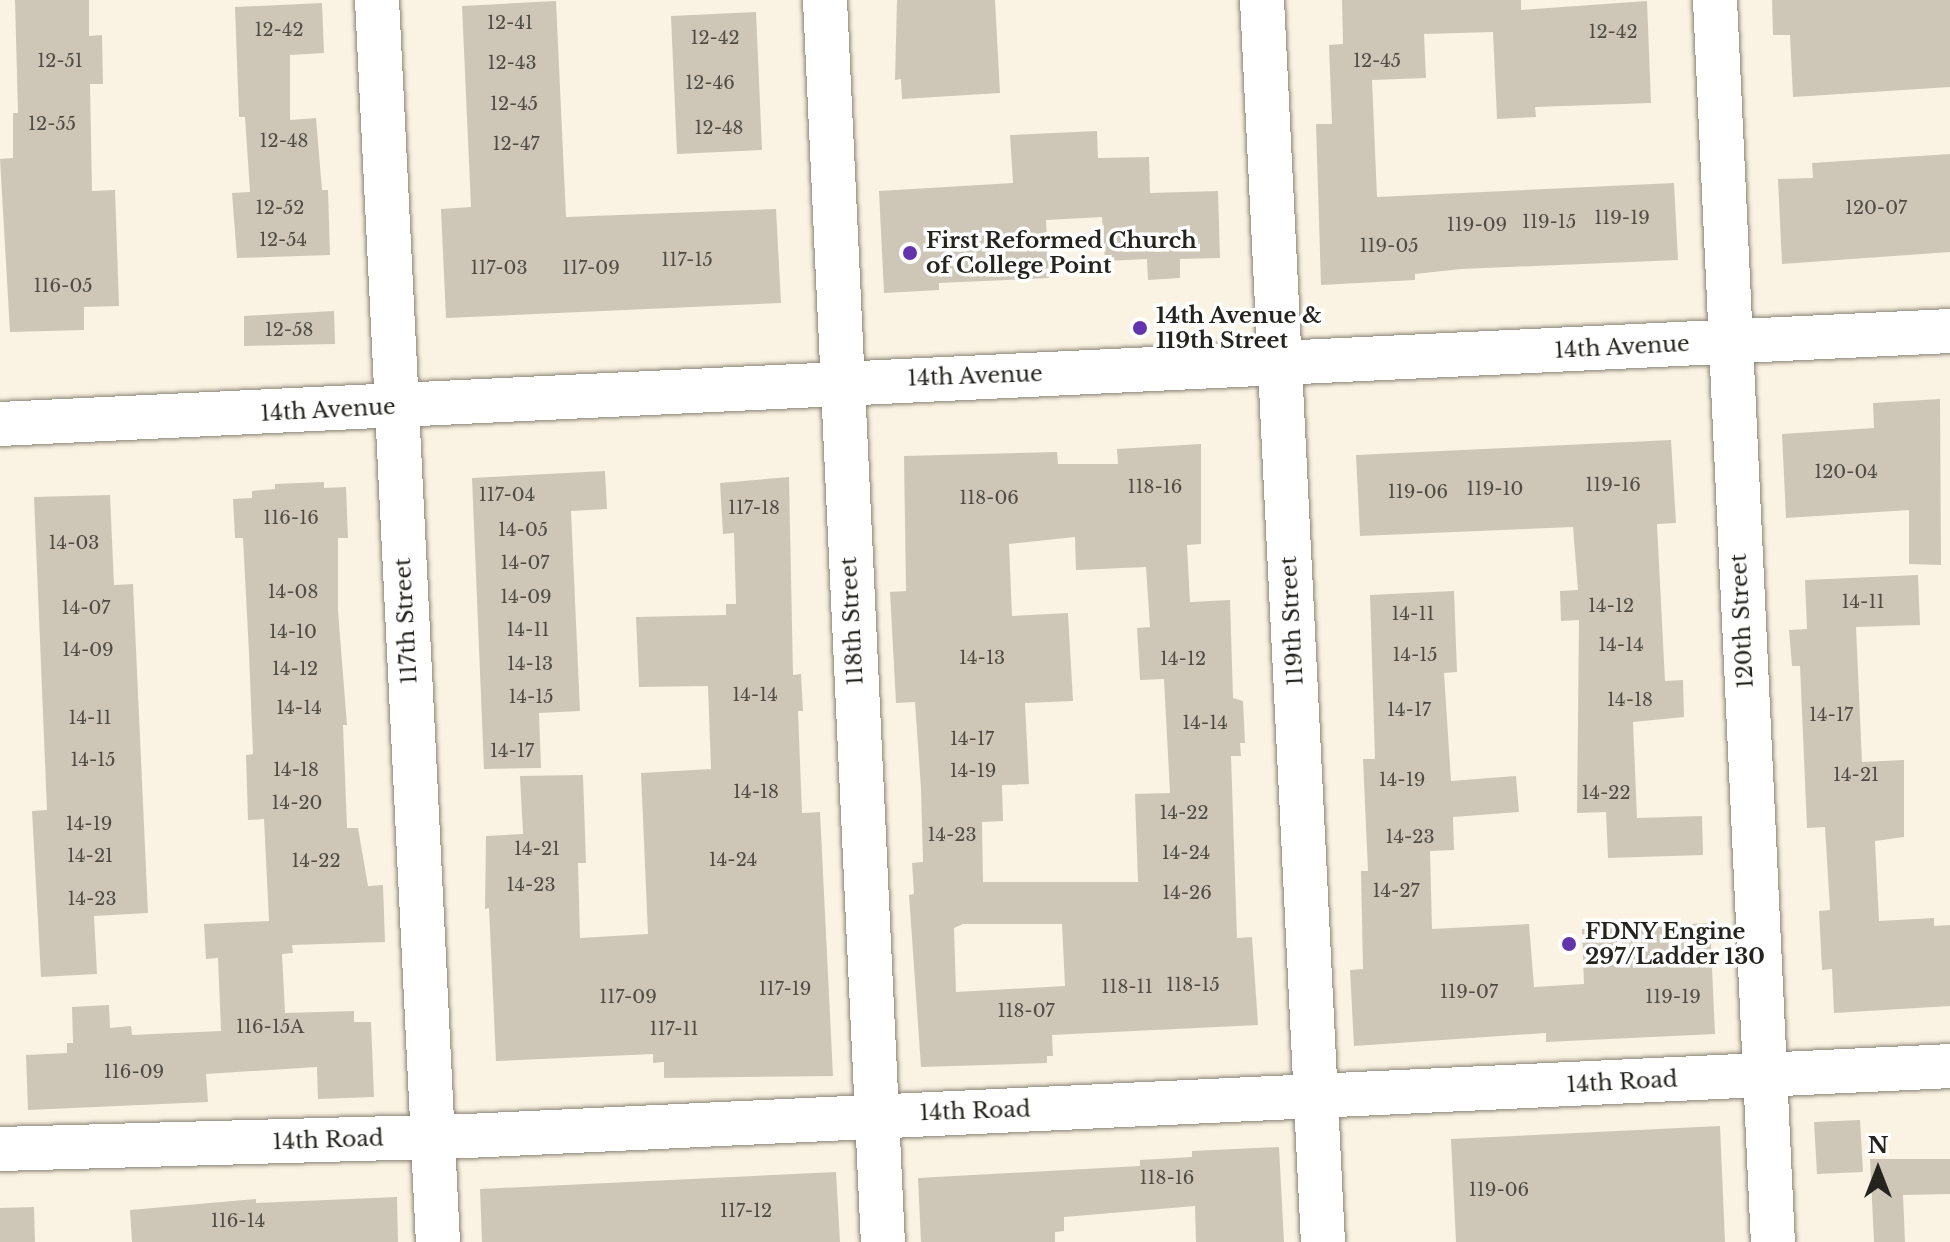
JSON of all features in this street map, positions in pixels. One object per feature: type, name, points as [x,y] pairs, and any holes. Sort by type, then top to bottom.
[{"type":"street","name":"117th Street","points":[[377,0],[438,1242]]},
{"type":"street","name":"118th Street","points":[[825,0],[883,1242]]},
{"type":"street","name":"119th Street","points":[[1262,0],[1278,364],[1319,1096],[1323,1242]]},
{"type":"street","name":"120th Street","points":[[1715,0],[1762,1076],[1773,1242]]},
{"type":"street","name":"14th Avenue","points":[[0,424],[1950,331]]},
{"type":"street","name":"14th Road","points":[[0,1149],[433,1137],[1950,1066]]},
{"type":"building","points":[[15,0],[89,0],[89,36],[102,35],[103,84],[90,84],[92,191],[115,190],[119,306],[84,307],[84,330],[10,332],[0,159],[13,158],[13,113],[18,113]]},
{"type":"building","points":[[897,0],[995,0],[1000,93],[902,99],[901,79],[895,80]]},
{"type":"building","points":[[1342,0],[1521,0],[1521,10],[1647,1],[1651,103],[1535,107],[1536,117],[1497,119],[1493,32],[1424,34],[1426,78],[1372,80],[1377,197],[1674,183],[1678,260],[1461,269],[1415,274],[1415,280],[1321,285],[1316,124],[1332,124],[1329,45],[1343,44]]},
{"type":"building","points":[[1772,0],[1950,0],[1950,87],[1793,97],[1790,35],[1773,35]]},
{"type":"building","points":[[556,1],[566,217],[776,209],[781,303],[446,318],[441,209],[471,207],[462,6]]},
{"type":"building","points":[[322,3],[324,53],[290,55],[290,120],[316,118],[322,190],[328,190],[330,255],[237,258],[232,193],[250,192],[245,117],[239,117],[235,7]]},
{"type":"building","points":[[756,12],[762,150],[677,154],[671,16]]},
{"type":"building","points":[[1097,131],[1098,158],[1149,157],[1150,193],[1218,191],[1220,258],[1180,259],[1180,278],[1148,280],[1147,259],[1105,261],[1102,217],[1046,220],[1049,278],[939,283],[939,290],[884,293],[879,191],[1013,183],[1010,135]]},
{"type":"building","points":[[1950,154],[1950,252],[1782,264],[1778,179],[1813,178],[1812,163]]},
{"type":"building","points":[[334,311],[335,344],[244,346],[244,316]]},
{"type":"building","points":[[1940,399],[1941,565],[1909,564],[1909,510],[1786,518],[1782,434],[1874,428],[1873,403]]},
{"type":"building","points":[[1671,440],[1676,523],[1657,524],[1665,681],[1683,680],[1684,717],[1633,722],[1637,818],[1702,816],[1703,855],[1608,858],[1606,812],[1577,813],[1579,620],[1561,621],[1560,591],[1578,590],[1573,527],[1360,536],[1356,455]]},
{"type":"building","points":[[1201,444],[1201,544],[1187,545],[1190,602],[1230,600],[1233,698],[1243,701],[1245,743],[1240,743],[1241,756],[1231,756],[1237,938],[1252,937],[1258,1025],[1052,1035],[1053,1056],[1047,1056],[1047,1063],[921,1067],[909,895],[914,894],[912,863],[923,862],[921,789],[915,702],[896,703],[890,592],[906,591],[904,456],[1057,452],[1058,464],[1118,464],[1117,449]],"holes":[[[1075,537],[1076,570],[1146,567],[1150,627],[1137,628],[1140,680],[1164,679],[1170,793],[1135,794],[1138,882],[983,882],[982,822],[1003,821],[1002,785],[1029,784],[1025,703],[1073,701],[1068,613],[1012,616],[1009,544]],[[963,924],[1062,924],[1065,986],[956,992],[954,928]]]},
{"type":"building","points":[[605,471],[607,509],[571,511],[580,711],[539,713],[541,768],[484,769],[472,478]]},
{"type":"building","points":[[789,477],[793,675],[801,674],[803,711],[798,711],[802,813],[820,812],[833,1076],[664,1078],[664,1062],[653,1063],[653,1054],[496,1061],[489,908],[485,909],[486,836],[523,834],[520,776],[583,775],[586,863],[578,863],[580,938],[648,934],[641,773],[711,769],[708,686],[639,687],[636,617],[726,615],[726,604],[736,604],[734,533],[723,534],[720,483]]},
{"type":"building","points":[[324,482],[324,488],[346,487],[348,538],[338,538],[338,611],[347,725],[343,725],[347,828],[358,828],[368,886],[383,885],[385,942],[292,945],[293,953],[282,954],[285,1013],[354,1011],[354,1022],[371,1022],[374,1097],[318,1099],[317,1067],[206,1074],[208,1102],[28,1110],[26,1055],[67,1053],[67,1043],[73,1043],[72,1007],[109,1005],[110,1028],[131,1026],[132,1035],[221,1031],[218,958],[206,959],[204,924],[269,921],[264,819],[248,820],[246,755],[253,754],[249,653],[243,538],[235,538],[233,499],[252,498],[252,491],[275,489],[275,484]]},
{"type":"building","points":[[110,495],[114,585],[133,584],[148,913],[94,916],[97,974],[41,977],[32,811],[47,810],[34,497]]},
{"type":"building","points":[[1918,575],[1920,625],[1856,627],[1862,762],[1904,760],[1904,837],[1875,841],[1879,921],[1934,918],[1934,926],[1950,925],[1950,1006],[1834,1013],[1832,969],[1822,970],[1819,911],[1830,910],[1825,827],[1807,828],[1800,666],[1792,666],[1789,630],[1807,629],[1805,580]]},
{"type":"building","points":[[1454,591],[1457,672],[1444,673],[1451,781],[1516,776],[1519,812],[1453,817],[1454,850],[1430,851],[1432,929],[1529,924],[1534,987],[1584,984],[1582,929],[1710,923],[1715,1034],[1546,1042],[1546,1033],[1354,1046],[1350,970],[1363,969],[1361,871],[1368,871],[1363,759],[1375,759],[1370,595]]},
{"type":"building","points":[[1860,1120],[1863,1172],[1817,1174],[1814,1122]]},
{"type":"building","points":[[1720,1126],[1725,1242],[1456,1242],[1451,1139]]},
{"type":"building","points":[[1279,1147],[1284,1242],[1196,1242],[1195,1206],[1064,1217],[1064,1231],[1055,1232],[1055,1242],[921,1242],[918,1178],[1140,1166],[1140,1160],[1192,1157],[1192,1151]]},
{"type":"building","points":[[1870,1159],[1950,1159],[1950,1194],[1903,1195],[1905,1242],[1874,1242]]},
{"type":"building","points":[[836,1172],[840,1242],[482,1242],[480,1189]]},
{"type":"building","points":[[397,1197],[398,1242],[132,1242],[130,1210],[256,1199],[256,1203]]},
{"type":"building","points":[[34,1207],[35,1242],[0,1242],[0,1208]]},
{"type":"place","name":"First Reformed Church of College Point","points":[[910,253]]},
{"type":"place","name":"14th Avenue & 119th Street","points":[[1140,328]]},
{"type":"place","name":"FDNY Engine 297/Ladder 130","points":[[1569,944]]}]
